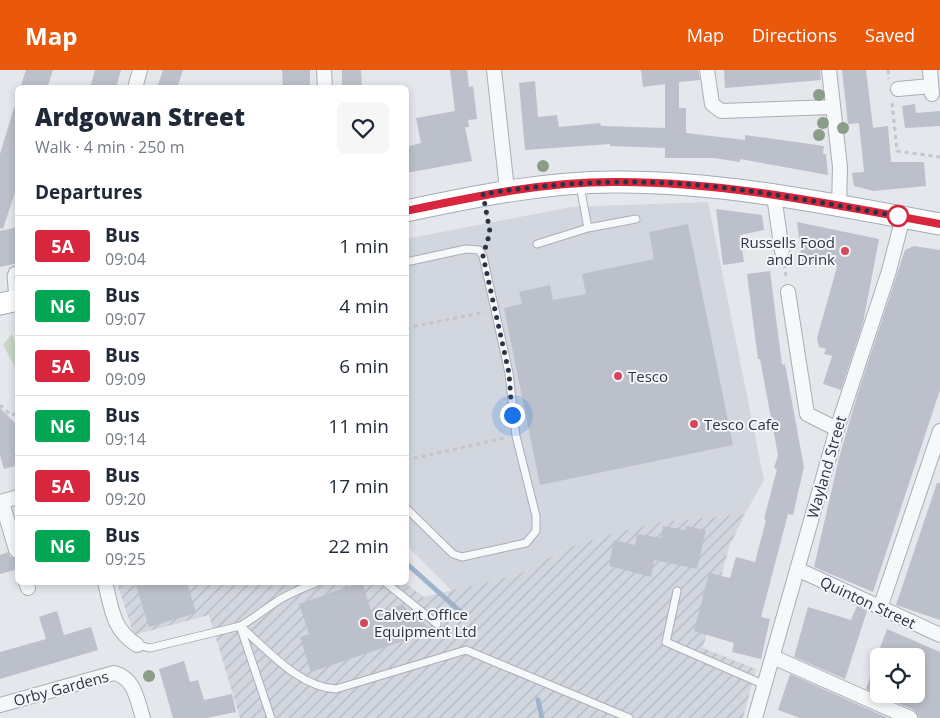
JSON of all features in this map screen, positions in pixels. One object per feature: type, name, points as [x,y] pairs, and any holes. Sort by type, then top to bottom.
[{"type":"main road","points":[[409,210],[507,190],[579,183],[670,183],[774,196],[940,224]]},
{"type":"street","points":[[136,85],[140,70]]},
{"type":"street","points":[[324,70],[325,85]]},
{"type":"street","points":[[494,70],[507,190]]},
{"type":"street","points":[[708,70],[712,104],[721,111],[833,107]]},
{"type":"street","points":[[829,70],[840,168],[839,207]]},
{"type":"street","points":[[898,89],[932,90],[930,70]]},
{"type":"street","points":[[774,196],[782,251]]},
{"type":"street","name":"Wayland Street","points":[[755,718],[836,429],[889,271],[903,217]]},
{"type":"street","points":[[788,292],[807,414],[836,429]]},
{"type":"street","points":[[880,608],[940,431]]},
{"type":"street","points":[[15,498],[1,502],[15,547]]},
{"type":"street","name":"Quinton Street","points":[[797,569],[940,635]]},
{"type":"street","points":[[106,585],[120,632],[137,645]]},
{"type":"street","points":[[773,657],[910,718]]},
{"type":"street","name":"Orby Gardens","points":[[0,705],[106,674],[121,675],[132,686],[142,718]]},
{"type":"lane","points":[[579,183],[588,228]]},
{"type":"lane","points":[[537,244],[588,228],[636,219]]},
{"type":"lane","points":[[409,261],[466,249],[479,250],[483,256],[509,373],[516,436],[536,516],[536,531],[526,542],[462,557],[453,554],[409,511]]},
{"type":"lane","points":[[10,302],[10,276],[15,271]]},
{"type":"lane","points":[[137,645],[150,648],[240,626],[258,617],[288,594],[310,585]]},
{"type":"lane","points":[[389,585],[436,624]]},
{"type":"lane","points":[[677,591],[666,642],[765,685]]},
{"type":"lane","points":[[240,626],[271,718]]},
{"type":"lane","points":[[240,626],[307,682],[321,688],[336,689],[466,650],[629,718]]},
{"type":"path","points":[[898,89],[890,90],[897,151],[940,157]]},
{"type":"path","points":[[483,194],[490,232],[483,256]]},
{"type":"path","points":[[782,251],[788,292]]},
{"type":"path","points":[[409,327],[495,310]]},
{"type":"path","points":[[0,405],[11,415],[15,414]]},
{"type":"path","points":[[409,459],[516,436]]},
{"type":"shaded area","points":[[708,202],[764,480],[745,514],[661,522],[565,549],[518,575],[452,591],[409,548],[409,238],[571,207]]},
{"type":"shaded area","points":[[745,514],[729,547],[703,648],[756,669],[743,718],[240,718],[209,615],[134,635],[118,585],[408,585],[424,597],[518,575],[565,549],[611,534],[661,522]]},
{"type":"green space","points":[[12,334],[15,342],[15,367],[3,345]]},
{"type":"building","points":[[26,70],[53,70],[48,85],[21,85]]},
{"type":"building","points":[[95,70],[121,70],[117,85],[91,85]]},
{"type":"building","points":[[163,70],[183,70],[178,85],[158,85]]},
{"type":"building","points":[[282,70],[310,70],[310,85],[283,85]]},
{"type":"building","points":[[342,70],[361,70],[362,85],[342,85]]},
{"type":"building","points":[[450,70],[467,70],[469,87],[473,86],[477,119],[468,120],[469,127],[465,127],[472,161],[409,172],[409,146],[421,143],[416,118],[455,111]]},
{"type":"building","points":[[641,70],[698,70],[700,80],[679,82],[679,108],[686,108],[686,133],[745,140],[745,135],[824,146],[823,154],[826,154],[828,175],[740,159],[740,162],[714,158],[665,158],[665,148],[610,146],[610,144],[525,150],[519,83],[535,81],[538,117],[557,115],[559,127],[600,123],[601,126],[665,128],[665,84],[643,87]]},
{"type":"building","points":[[724,70],[820,70],[821,80],[725,88]]},
{"type":"building","points":[[842,70],[866,70],[873,128],[888,126],[891,162],[924,162],[926,186],[873,191],[854,186],[852,173],[864,172],[859,123],[848,124]]},
{"type":"building","points":[[915,104],[916,113],[940,111],[940,126],[905,128],[902,106]]},
{"type":"building","points":[[15,108],[15,192],[3,229],[0,228],[0,154]]},
{"type":"building","points":[[716,209],[762,215],[764,230],[740,235],[744,262],[723,265]]},
{"type":"building","points":[[797,222],[879,239],[863,323],[841,390],[823,384],[832,356],[824,354],[826,349],[819,347],[817,338],[837,267],[802,262]]},
{"type":"building","name":"Tesco","points":[[688,224],[733,445],[540,485],[504,308],[522,304],[519,292],[550,285],[553,300],[586,294],[582,274],[654,259],[649,232]]},
{"type":"building","points":[[15,228],[15,264],[0,267],[0,231]]},
{"type":"building","points":[[914,246],[940,250],[940,390],[873,592],[814,567],[839,458],[857,396],[905,250]]},
{"type":"building","points":[[770,271],[782,365],[785,364],[804,467],[793,515],[788,514],[761,617],[770,619],[761,659],[732,652],[734,643],[694,631],[709,573],[730,578],[736,557],[755,562],[777,469],[774,468],[778,455],[760,359],[758,359],[747,274]]},
{"type":"building","points":[[0,408],[15,423],[15,466],[4,469],[0,455]]},
{"type":"building","points":[[937,483],[940,483],[940,620],[896,605]]},
{"type":"building","points":[[663,526],[685,530],[686,526],[706,530],[697,569],[654,560],[651,577],[609,566],[614,540],[635,545],[637,534],[661,538]]},
{"type":"building","points":[[8,552],[10,557],[15,558],[15,570],[0,574],[0,555]]},
{"type":"building","points":[[136,585],[188,585],[196,613],[149,627]]},
{"type":"building","name":"Calvert Office Equipment Ltd","points":[[353,585],[363,585],[372,614],[402,605],[433,631],[311,672],[300,637],[309,634],[299,604]]},
{"type":"building","points":[[857,606],[867,611],[845,679],[794,657],[808,607],[851,620]]},
{"type":"building","points":[[57,611],[64,635],[91,627],[98,650],[0,679],[0,652],[46,639],[39,617]]},
{"type":"building","points":[[887,629],[940,652],[940,718],[919,718],[914,710],[898,703],[925,703],[925,648],[880,648]]},
{"type":"building","points":[[184,661],[190,682],[198,680],[204,700],[232,694],[236,712],[207,718],[173,718],[159,669]]},
{"type":"building","points":[[790,674],[888,718],[800,718],[778,710]]},
{"type":"building","points":[[870,677],[870,691],[866,689]]},
{"type":"waterway","points":[[409,566],[463,614]]},
{"type":"waterway","points":[[538,700],[542,718]]},
{"type":"bus line","name":"5A","points":[[409,210],[507,190],[579,183],[670,183],[774,196],[940,224]]},
{"type":"place","name":"Russells Food and Drink","points":[[845,251]]},
{"type":"place","name":"Tesco","points":[[618,376]]},
{"type":"place","name":"Tesco Cafe","points":[[694,424]]},
{"type":"place","name":"Calvert Office Equipment Ltd","points":[[364,623]]},
{"type":"route","points":[[512,415],[509,373],[486,262],[483,256],[490,232],[483,194],[579,183],[670,183],[774,196],[903,217],[898,216]]}]
